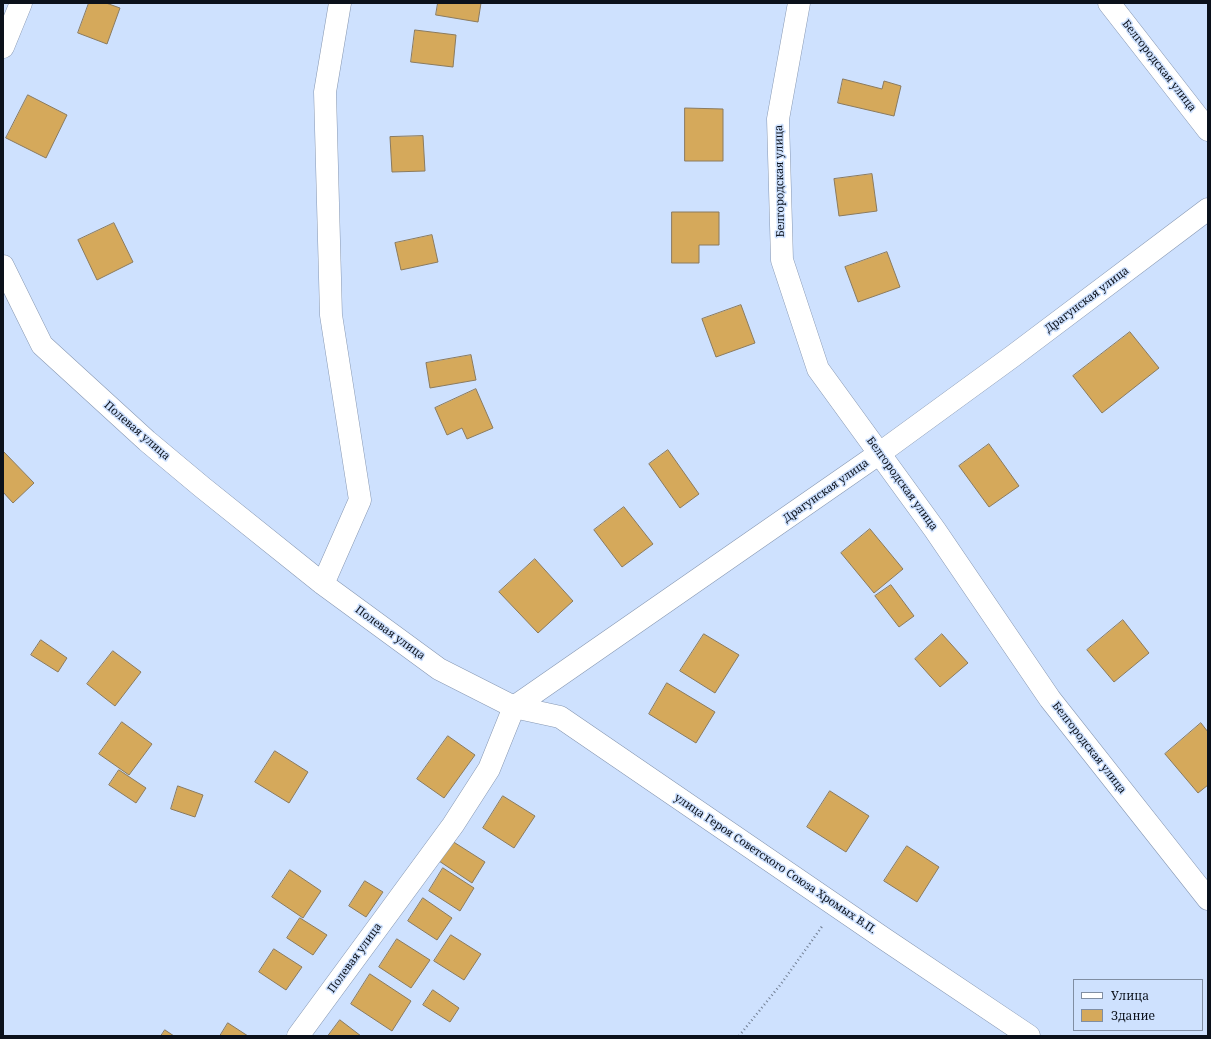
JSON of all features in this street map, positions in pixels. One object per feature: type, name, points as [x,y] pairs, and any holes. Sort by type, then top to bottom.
[{"type":"street","points":[[3,47],[22,3]]},
{"type":"street","points":[[323,584],[360,500],[331,315],[324,92],[340,3]]},
{"type":"street","name":"Белгородская улица","points":[[799,3],[778,119],[782,260],[818,369],[935,530],[1050,699],[1208,899]]},
{"type":"street","name":"Белгородская улица","points":[[1109,3],[1208,130]]},
{"type":"street","name":"Драгунская улица","points":[[514,707],[880,453],[1013,356],[1208,209]]},
{"type":"street","name":"Полевая улица","points":[[3,266],[42,345],[147,441],[323,584],[439,669],[514,707],[489,769],[457,818],[298,1036]]},
{"type":"street","name":"улица Героя Советского Союза Хромых В.П.","points":[[514,707],[560,717],[1029,1036]]},
{"type":"path","points":[[739,1036],[781,984],[836,906]]},
{"type":"building","points":[[89,3],[106,3],[120,8],[107,44],[78,33]]},
{"type":"building","points":[[438,3],[481,3],[478,22],[436,15]]},
{"type":"building","points":[[415,30],[456,35],[453,67],[411,62]]},
{"type":"building","points":[[843,79],[882,89],[884,81],[901,86],[894,116],[838,103]]},
{"type":"building","points":[[28,95],[67,115],[46,158],[6,138]]},
{"type":"building","points":[[685,108],[723,109],[723,161],[685,161]]},
{"type":"building","points":[[423,136],[425,171],[392,172],[390,137]]},
{"type":"building","points":[[872,174],[877,211],[839,216],[834,179]]},
{"type":"building","points":[[672,212],[719,212],[719,245],[699,245],[699,263],[672,263]]},
{"type":"building","points":[[114,223],[133,262],[97,280],[78,240]]},
{"type":"building","points":[[432,235],[438,262],[401,270],[395,243]]},
{"type":"building","points":[[887,252],[900,287],[858,302],[845,267]]},
{"type":"building","points":[[741,305],[755,343],[716,357],[702,319]]},
{"type":"building","points":[[1130,332],[1159,368],[1102,413],[1073,376]]},
{"type":"building","points":[[471,355],[476,380],[430,388],[426,363]]},
{"type":"building","points":[[476,389],[493,428],[467,439],[462,428],[447,435],[435,408]]},
{"type":"building","points":[[989,444],[1019,486],[989,507],[959,466]]},
{"type":"building","points":[[668,450],[699,494],[680,508],[649,464]]},
{"type":"building","points":[[3,451],[34,483],[13,503],[3,492]]},
{"type":"building","points":[[624,507],[653,544],[622,567],[594,530]]},
{"type":"building","points":[[870,529],[903,569],[874,593],[841,553]]},
{"type":"building","points":[[535,559],[573,601],[538,633],[499,592]]},
{"type":"building","points":[[891,585],[914,616],[899,627],[875,596]]},
{"type":"building","points":[[1123,620],[1149,653],[1114,682],[1087,650]]},
{"type":"building","points":[[704,634],[739,655],[715,693],[680,671]]},
{"type":"building","points":[[942,634],[968,663],[940,687],[915,659]]},
{"type":"building","points":[[41,640],[67,658],[58,672],[31,655]]},
{"type":"building","points":[[113,651],[141,672],[115,706],[87,684]]},
{"type":"building","points":[[667,683],[715,712],[696,743],[649,714]]},
{"type":"building","points":[[122,722],[152,744],[129,775],[99,754]]},
{"type":"building","points":[[1201,723],[1208,732],[1208,785],[1198,793],[1165,754]]},
{"type":"building","points":[[448,736],[475,755],[444,798],[417,779]]},
{"type":"building","points":[[275,751],[308,772],[289,803],[255,782]]},
{"type":"building","points":[[119,770],[146,788],[136,803],[109,785]]},
{"type":"building","points":[[178,786],[203,795],[195,817],[171,809]]},
{"type":"building","points":[[830,791],[869,816],[846,852],[807,827]]},
{"type":"building","points":[[503,796],[535,816],[514,848],[483,828]]},
{"type":"building","points":[[452,841],[485,862],[472,883],[439,861]]},
{"type":"building","points":[[907,846],[939,867],[917,902],[884,881]]},
{"type":"building","points":[[443,868],[474,888],[460,911],[429,891]]},
{"type":"building","points":[[290,870],[321,891],[303,918],[272,897]]},
{"type":"building","points":[[365,881],[383,892],[366,917],[349,906]]},
{"type":"building","points":[[423,898],[452,918],[437,940],[408,921]]},
{"type":"building","points":[[300,918],[327,935],[313,955],[287,938]]},
{"type":"building","points":[[451,935],[481,954],[464,980],[434,961]]},
{"type":"building","points":[[397,939],[430,960],[411,988],[379,967]]},
{"type":"building","points":[[274,949],[302,967],[286,990],[259,972]]},
{"type":"building","points":[[370,974],[411,1001],[392,1031],[351,1004]]},
{"type":"building","points":[[433,990],[459,1008],[450,1022],[423,1005]]},
{"type":"building","points":[[340,1020],[361,1036],[328,1036]]},
{"type":"building","points":[[228,1023],[248,1036],[220,1036]]},
{"type":"building","points":[[165,1030],[174,1036],[161,1036]]}]
